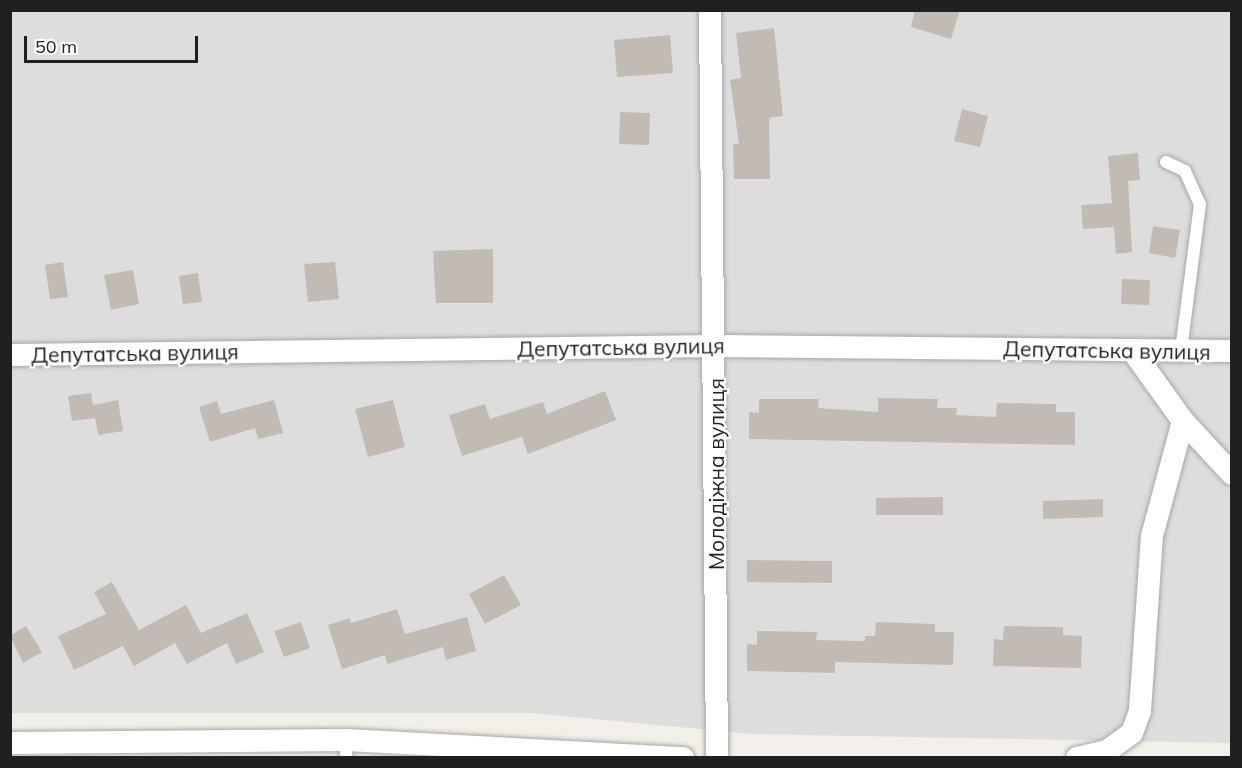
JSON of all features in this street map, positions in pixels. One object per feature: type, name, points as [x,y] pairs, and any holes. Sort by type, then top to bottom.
[{"type":"street","name":"Молодіжна вулиця","points":[[710,10],[716,346],[717,758]]},
{"type":"street","name":"Депутатська вулиця","points":[[10,355],[716,346],[1232,351]]},
{"type":"street","points":[[1132,350],[1183,421],[1232,474]]},
{"type":"street","points":[[1077,758],[1107,751],[1132,733],[1140,711],[1152,536],[1183,421]]},
{"type":"street","points":[[10,743],[684,758]]},
{"type":"lane","points":[[1166,162],[1185,171],[1200,204],[1182,350]]},
{"type":"shaded area","points":[[11,11],[1231,11],[1231,743],[752,734],[531,713],[11,713]]},
{"type":"building","points":[[915,10],[960,10],[951,39],[911,27]]},
{"type":"building","points":[[774,28],[783,116],[769,118],[770,179],[734,179],[733,144],[739,144],[730,80],[741,78],[736,33]]},
{"type":"building","points":[[670,35],[673,73],[617,77],[614,40]]},
{"type":"building","points":[[962,109],[988,116],[980,147],[954,141]]},
{"type":"building","points":[[620,112],[650,113],[649,145],[619,144]]},
{"type":"building","points":[[1138,153],[1140,180],[1128,181],[1132,252],[1116,254],[1114,227],[1083,229],[1081,205],[1112,203],[1108,156]]},
{"type":"building","points":[[1153,226],[1180,230],[1175,258],[1149,253]]},
{"type":"building","points":[[493,249],[493,303],[436,303],[433,251]]},
{"type":"building","points":[[63,262],[68,297],[50,299],[45,265]]},
{"type":"building","points":[[335,262],[339,299],[308,302],[304,264]]},
{"type":"building","points":[[133,270],[139,304],[111,310],[104,275]]},
{"type":"building","points":[[198,273],[202,302],[183,304],[179,276]]},
{"type":"building","points":[[1122,279],[1150,280],[1149,305],[1121,304]]},
{"type":"building","points":[[605,391],[616,420],[528,454],[522,437],[462,456],[449,415],[485,404],[490,419],[543,402],[547,414]]},
{"type":"building","points":[[91,393],[93,405],[118,400],[123,431],[98,435],[95,418],[72,421],[68,396]]},
{"type":"building","points":[[878,398],[938,399],[937,408],[957,408],[956,415],[996,417],[997,403],[1056,404],[1056,412],[1075,412],[1075,445],[749,439],[749,412],[759,413],[759,399],[819,399],[818,408],[878,412]]},
{"type":"building","points":[[274,400],[283,433],[258,439],[255,428],[210,442],[199,407],[217,401],[221,414]]},
{"type":"building","points":[[393,400],[405,447],[368,457],[355,409]]},
{"type":"building","points":[[943,497],[943,515],[876,515],[876,498]]},
{"type":"building","points":[[1103,499],[1103,517],[1043,519],[1043,501]]},
{"type":"building","points":[[747,560],[832,561],[832,583],[747,582]]},
{"type":"building","points":[[504,575],[521,605],[485,624],[469,594]]},
{"type":"building","points":[[112,582],[139,630],[186,605],[201,633],[247,613],[264,652],[236,664],[227,643],[187,664],[175,643],[134,666],[123,646],[74,670],[58,636],[106,614],[94,592]]},
{"type":"building","points":[[397,609],[405,634],[467,617],[476,651],[446,660],[443,647],[387,664],[385,655],[342,669],[328,625],[350,618],[351,623]]},
{"type":"building","points":[[301,622],[310,648],[284,657],[274,631]]},
{"type":"building","points":[[876,622],[935,624],[935,632],[954,632],[953,665],[835,662],[835,673],[747,671],[747,644],[757,645],[757,631],[817,632],[816,640],[865,641],[865,636],[875,636]]},
{"type":"building","points":[[26,626],[42,652],[23,663],[10,636]]},
{"type":"building","points":[[1004,626],[1063,627],[1063,635],[1082,636],[1081,668],[993,666],[994,639],[1003,640]]}]
